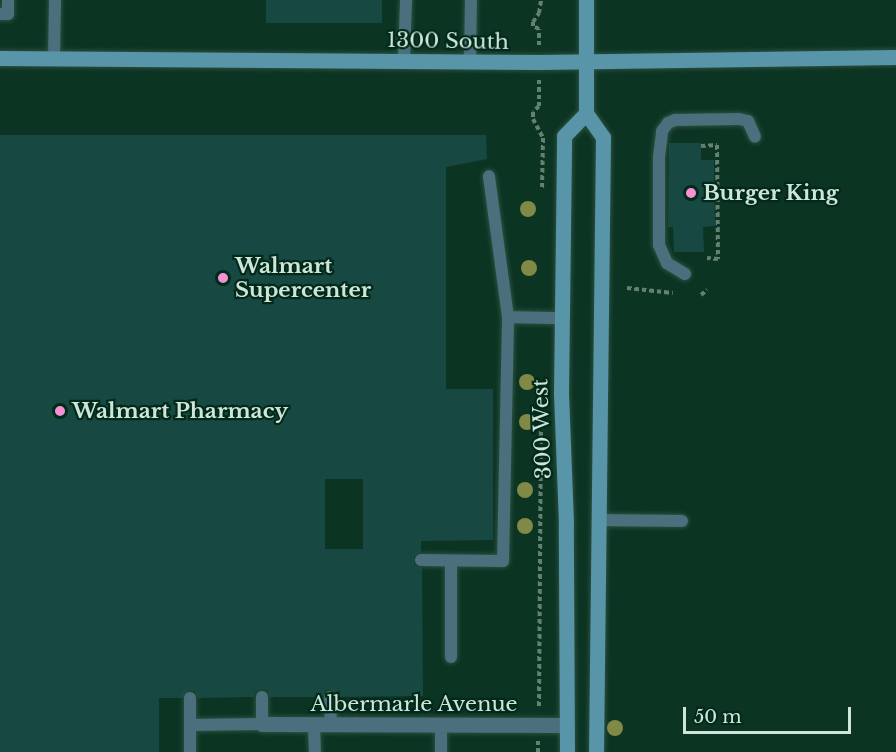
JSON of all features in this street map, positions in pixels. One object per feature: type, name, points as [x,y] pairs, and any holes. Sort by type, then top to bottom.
[{"type":"main road","points":[[586,0],[586,113],[603,137],[596,752]]},
{"type":"main road","name":"1300 South","points":[[0,58],[586,62],[896,57]]},
{"type":"main road","name":"300 West","points":[[567,752],[561,318],[564,136],[586,113]]},
{"type":"street","name":"Albermarle Avenue","points":[[262,724],[566,725]]},
{"type":"lane","points":[[0,14],[8,14],[8,0]]},
{"type":"lane","points":[[54,58],[55,0]]},
{"type":"lane","points":[[404,61],[406,0]]},
{"type":"lane","points":[[470,62],[471,0]]},
{"type":"lane","points":[[685,274],[667,263],[659,245],[659,157],[662,131],[668,123],[675,120],[739,119],[748,121],[754,137]]},
{"type":"lane","points":[[422,560],[503,561],[508,317],[489,176]]},
{"type":"lane","points":[[508,317],[561,318]]},
{"type":"lane","points":[[598,520],[682,521]]},
{"type":"lane","points":[[451,561],[451,657]]},
{"type":"lane","points":[[190,725],[262,724],[262,697]]},
{"type":"lane","points":[[330,697],[331,725]]},
{"type":"lane","points":[[190,698],[190,752]]},
{"type":"lane","points":[[314,725],[315,752]]},
{"type":"lane","points":[[441,725],[441,752]]},
{"type":"path","points":[[533,26],[541,0]]},
{"type":"path","points":[[533,112],[539,132]]},
{"type":"path","points":[[701,146],[717,145],[718,259],[706,258]]},
{"type":"path","points":[[627,288],[673,294]]},
{"type":"path","points":[[701,295],[706,290]]},
{"type":"path","points":[[539,705],[542,414]]},
{"type":"building","points":[[266,0],[382,0],[382,23],[266,23]]},
{"type":"building","name":"Walmart Supercenter","points":[[0,135],[486,135],[487,159],[446,167],[446,389],[493,389],[493,540],[421,541],[421,552],[414,556],[414,565],[422,568],[423,696],[338,697],[330,689],[325,690],[322,697],[270,697],[267,690],[261,689],[255,692],[254,697],[198,698],[195,691],[189,690],[182,698],[159,698],[159,752],[0,752]],"holes":[[[325,479],[363,479],[363,549],[325,549]]]},
{"type":"building","name":"Burger King","points":[[669,143],[701,143],[701,160],[714,160],[715,226],[703,227],[704,252],[674,252],[673,227],[668,227]]},
{"type":"place","name":"Burger King","points":[[691,193]]},
{"type":"place","name":"Walmart Supercenter","points":[[223,278]]},
{"type":"place","name":"Walmart Pharmacy","points":[[60,411]]}]
